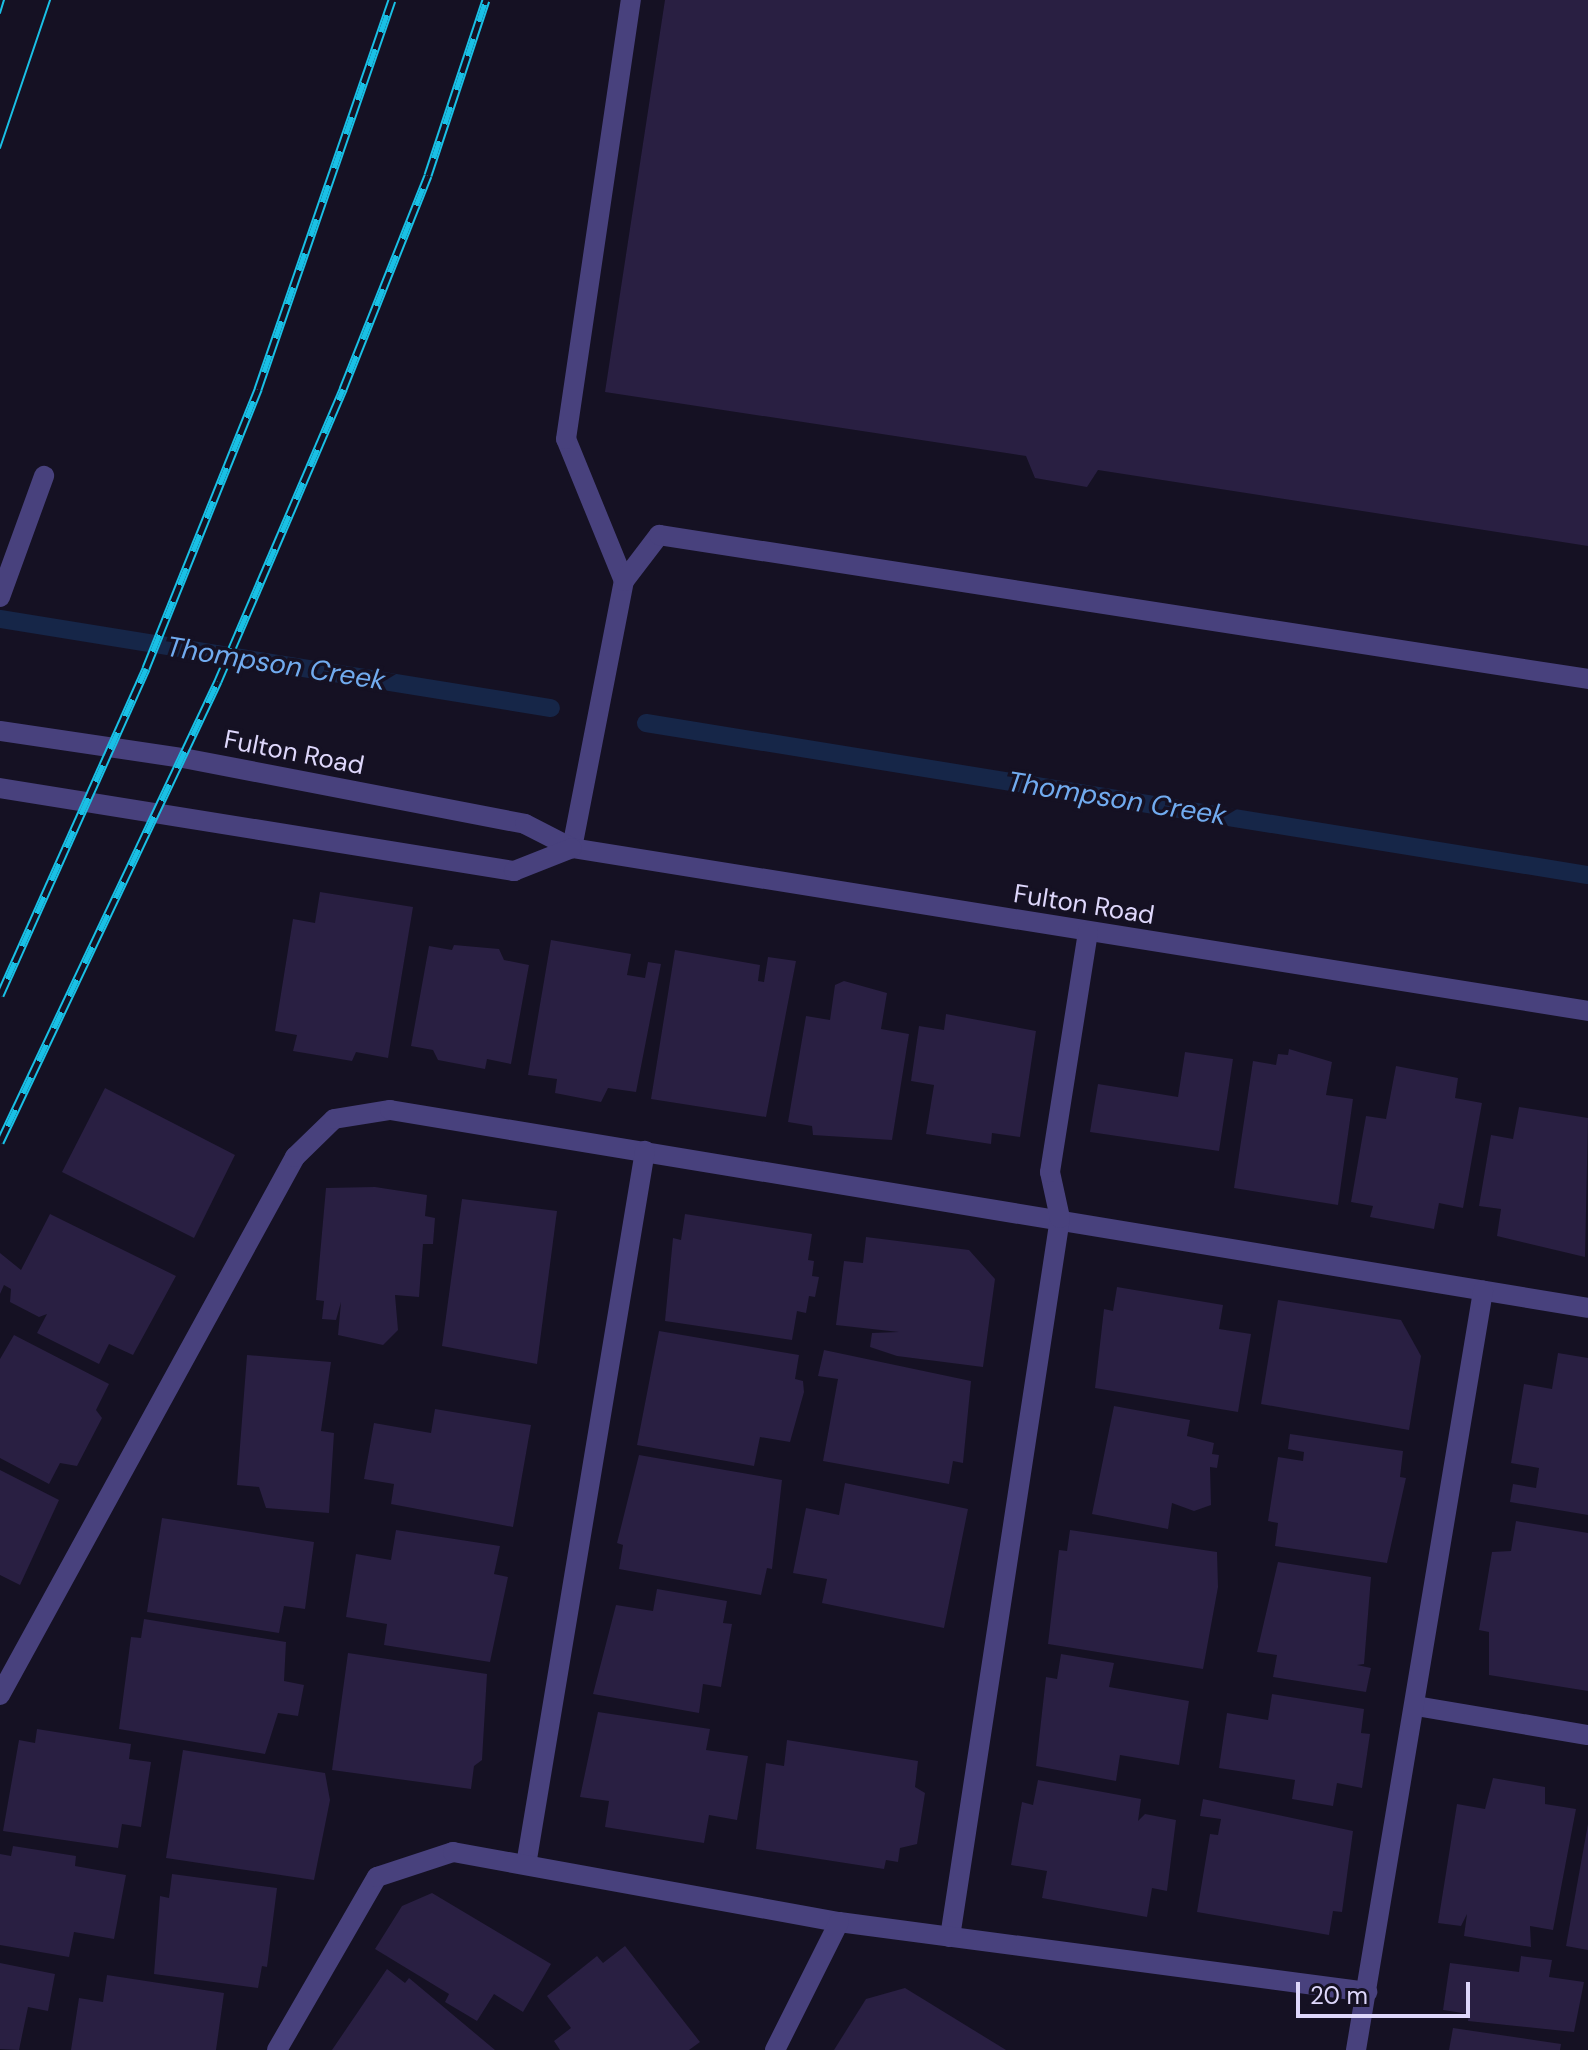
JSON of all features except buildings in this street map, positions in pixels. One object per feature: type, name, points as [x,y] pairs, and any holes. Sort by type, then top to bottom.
[{"type":"street","points":[[624,581],[566,439],[631,0]]},
{"type":"street","points":[[0,597],[44,476]]},
{"type":"street","points":[[0,788],[514,871],[572,848],[624,581],[659,535],[1588,679]]},
{"type":"street","name":"Fulton Road","points":[[0,731],[183,758],[525,824],[572,848],[1588,1011]]},
{"type":"street","points":[[950,1937],[1060,1218],[1050,1172],[1088,932]]},
{"type":"street","points":[[0,1695],[295,1157],[334,1119],[390,1110],[1060,1218],[1588,1308]]},
{"type":"street","points":[[526,1865],[645,1151]]},
{"type":"street","points":[[1356,2050],[1416,1706],[1483,1291]]},
{"type":"street","points":[[1416,1706],[1588,1735]]},
{"type":"street","points":[[277,2050],[377,1877],[453,1852],[839,1922],[1367,1992]]},
{"type":"street","points":[[775,2050],[839,1922]]},
{"type":"waterway","name":"Thompson Creek","points":[[0,619],[551,708]]},
{"type":"waterway","name":"Thompson Creek","points":[[646,723],[1588,875]]},
{"type":"tram line","points":[[0,13],[4,0]]},
{"type":"tram line","points":[[0,148],[50,0]]},
{"type":"railway","points":[[0,995],[146,668],[258,389],[392,0]]},
{"type":"railway","points":[[0,1142],[218,681],[343,389],[428,175],[486,0]]}]
